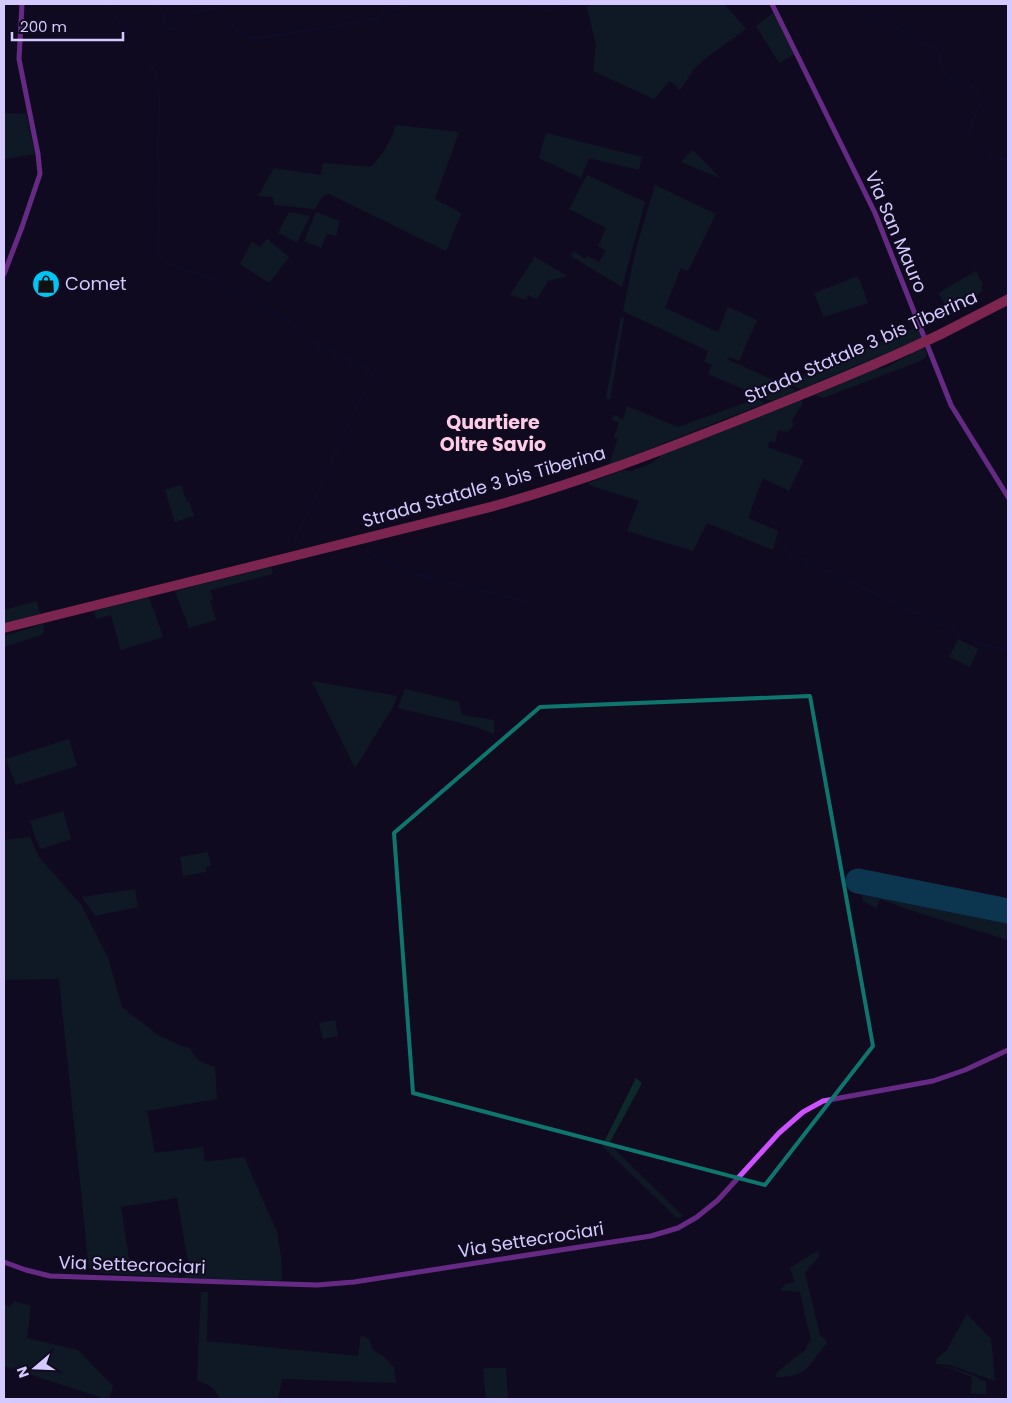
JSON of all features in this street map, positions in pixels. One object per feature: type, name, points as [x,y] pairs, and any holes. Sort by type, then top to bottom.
[{"type":"highway","name":"Strada Statale 3 bis Tiberina","points":[[941,334],[1008,297]]},
{"type":"highway","name":"Strada Statale 3 bis Tiberina","points":[[4,626],[181,584],[537,492],[638,458],[825,386],[1008,302]]},
{"type":"highway","name":"Strada Statale 3 bis Tiberina","points":[[4,630],[132,596]]},
{"type":"main road","points":[[4,274],[38,183],[40,168],[19,59],[22,4]]},
{"type":"main road","name":"Via San Mauro","points":[[772,4],[875,213],[950,405],[1008,497]]},
{"type":"main road","name":"Via Settecrociari","points":[[4,1262],[50,1276],[317,1285],[354,1282],[651,1236],[678,1228],[697,1217],[718,1200],[779,1133],[802,1112],[823,1101],[932,1081],[964,1070],[1008,1050]]},
{"type":"highlighted area","points":[[810,696],[873,1046],[765,1185],[413,1093],[394,833],[540,707]]},
{"type":"green space","points":[[592,4],[724,4],[746,29],[703,60],[694,69],[680,90],[670,81],[654,99],[593,71],[596,45],[587,7]]},
{"type":"green space","points":[[774,12],[794,54],[779,63],[756,26]]},
{"type":"green space","points":[[4,113],[26,114],[35,154],[4,159]]},
{"type":"green space","points":[[396,125],[459,132],[435,199],[461,213],[446,251],[329,194],[322,197],[315,209],[274,205],[273,197],[258,196],[274,168],[321,175],[323,163],[371,167],[386,148]]},
{"type":"green space","points":[[546,133],[642,157],[639,170],[589,158],[581,178],[539,158]]},
{"type":"green space","points":[[693,150],[720,178],[681,162]]},
{"type":"green space","points":[[587,175],[645,202],[622,287],[571,256],[574,251],[585,259],[587,256],[599,262],[606,251],[598,246],[606,228],[569,209]]},
{"type":"green space","points":[[655,185],[716,214],[688,271],[681,268],[665,308],[718,332],[728,307],[757,320],[739,361],[729,357],[727,359],[797,391],[771,401],[708,374],[712,365],[704,361],[708,351],[623,311],[636,249]]},
{"type":"green space","points":[[289,212],[310,216],[297,242],[278,233]]},
{"type":"green space","points":[[316,212],[340,221],[336,236],[327,234],[321,248],[304,241]]},
{"type":"green space","points":[[267,239],[289,257],[269,283],[240,264],[252,242],[260,247]]},
{"type":"green space","points":[[535,257],[567,276],[548,281],[537,299],[528,295],[526,300],[510,295]]},
{"type":"green space","points":[[976,271],[983,285],[981,287],[983,291],[951,310],[948,309],[939,294],[940,292]]},
{"type":"green space","points":[[858,276],[868,303],[824,317],[814,293]]},
{"type":"green space","points":[[621,317],[624,318],[610,400],[606,398]]},
{"type":"green space","points":[[917,327],[922,338],[801,389],[787,383]]},
{"type":"green space","points":[[924,347],[927,354],[923,360],[823,398],[815,395],[875,369],[885,368]]},
{"type":"green space","points":[[756,399],[765,403],[609,465],[618,438],[614,437],[619,423],[612,420],[614,415],[623,419],[627,406],[678,427]]},
{"type":"green space","points":[[801,400],[803,403],[792,420],[794,425],[787,432],[778,430],[775,442],[770,441],[767,447],[804,460],[789,491],[763,478],[748,518],[778,531],[773,550],[707,523],[693,551],[627,531],[639,501],[589,485],[588,483],[624,470],[631,471],[652,463],[662,455]]},
{"type":"green space","points":[[181,485],[194,516],[175,522],[165,490]]},
{"type":"green space","points":[[271,567],[273,574],[210,590],[213,599],[210,601],[216,620],[189,628],[175,591]]},
{"type":"green space","points":[[149,597],[163,637],[121,650],[111,615],[96,619],[94,611]]},
{"type":"green space","points":[[37,601],[40,614],[4,623],[4,610]]},
{"type":"green space","points":[[43,624],[44,634],[4,647],[4,636]]},
{"type":"green space","points":[[958,639],[978,649],[970,667],[949,657]]},
{"type":"green space","points":[[312,681],[397,696],[393,707],[355,768]]},
{"type":"green space","points":[[405,689],[459,702],[462,715],[494,720],[494,734],[473,726],[398,708]]},
{"type":"green space","points":[[69,739],[77,766],[16,785],[6,759]]},
{"type":"green space","points":[[63,811],[71,839],[41,849],[30,821]]},
{"type":"green space","points":[[30,837],[39,857],[82,906],[108,958],[122,1007],[158,1035],[181,1046],[190,1048],[194,1056],[200,1061],[215,1067],[217,1099],[147,1111],[155,1153],[203,1147],[205,1162],[244,1157],[277,1232],[282,1279],[279,1281],[184,1278],[187,1268],[189,1268],[177,1198],[121,1207],[130,1266],[161,1267],[161,1272],[178,1273],[178,1277],[104,1273],[89,1268],[59,979],[4,980],[4,840]]},
{"type":"green space","points":[[208,852],[211,866],[206,867],[206,872],[183,876],[180,857]]},
{"type":"green space","points":[[857,884],[1008,916],[1008,940],[880,899],[876,908],[863,901],[862,892],[858,890]]},
{"type":"green space","points":[[135,889],[138,907],[95,916],[82,897]]},
{"type":"green space","points":[[335,1020],[338,1036],[323,1039],[319,1023]]},
{"type":"green space","points":[[636,1078],[642,1083],[609,1144],[683,1216],[677,1218],[602,1146]]},
{"type":"green space","points":[[817,1251],[820,1255],[805,1273],[820,1335],[828,1342],[803,1371],[776,1377],[777,1372],[805,1350],[811,1338],[800,1292],[780,1290],[786,1284],[795,1282],[790,1268]]},
{"type":"green space","points":[[201,1292],[208,1292],[207,1341],[358,1356],[361,1335],[369,1339],[373,1350],[383,1356],[394,1367],[396,1383],[282,1379],[278,1399],[220,1399],[211,1387],[197,1380]]},
{"type":"green space","points":[[14,1301],[31,1306],[27,1338],[78,1350],[113,1386],[109,1399],[100,1399],[100,1397],[4,1366],[4,1304],[10,1307]]},
{"type":"green space","points":[[967,1314],[991,1339],[995,1381],[951,1365],[936,1364],[937,1358],[946,1351]]},
{"type":"green space","points":[[936,1366],[954,1368],[979,1378],[979,1380],[986,1381],[986,1394],[971,1393],[972,1377],[953,1369]]},
{"type":"green space","points":[[506,1368],[508,1399],[486,1399],[483,1369]]},
{"type":"waterway","points":[[109,4],[122,27],[145,52],[155,72],[160,98],[158,138],[159,254],[165,263],[213,279],[288,320],[303,337],[369,370],[372,374],[295,541]]},
{"type":"waterway","points":[[154,4],[163,14],[166,28],[177,30],[186,23],[193,12],[213,8],[225,13],[239,33],[254,39],[371,20],[406,4]]},
{"type":"waterway","points":[[526,4],[541,12],[573,4]]},
{"type":"waterway","points":[[856,4],[871,17],[897,28],[921,43],[934,47],[938,53],[945,76],[964,86],[976,89],[980,104],[969,131],[976,143],[988,154],[997,158],[1008,159]]},
{"type":"waterway","points":[[784,550],[983,645],[1008,651]]},
{"type":"waterway","points":[[365,551],[404,571],[529,602]]},
{"type":"runway","points":[[858,881],[1008,911]]},
{"type":"place","name":"Comet","points":[[46,284]]},
{"type":"district","name":"Quartiere Oltre Savio","points":[[493,433]]}]
